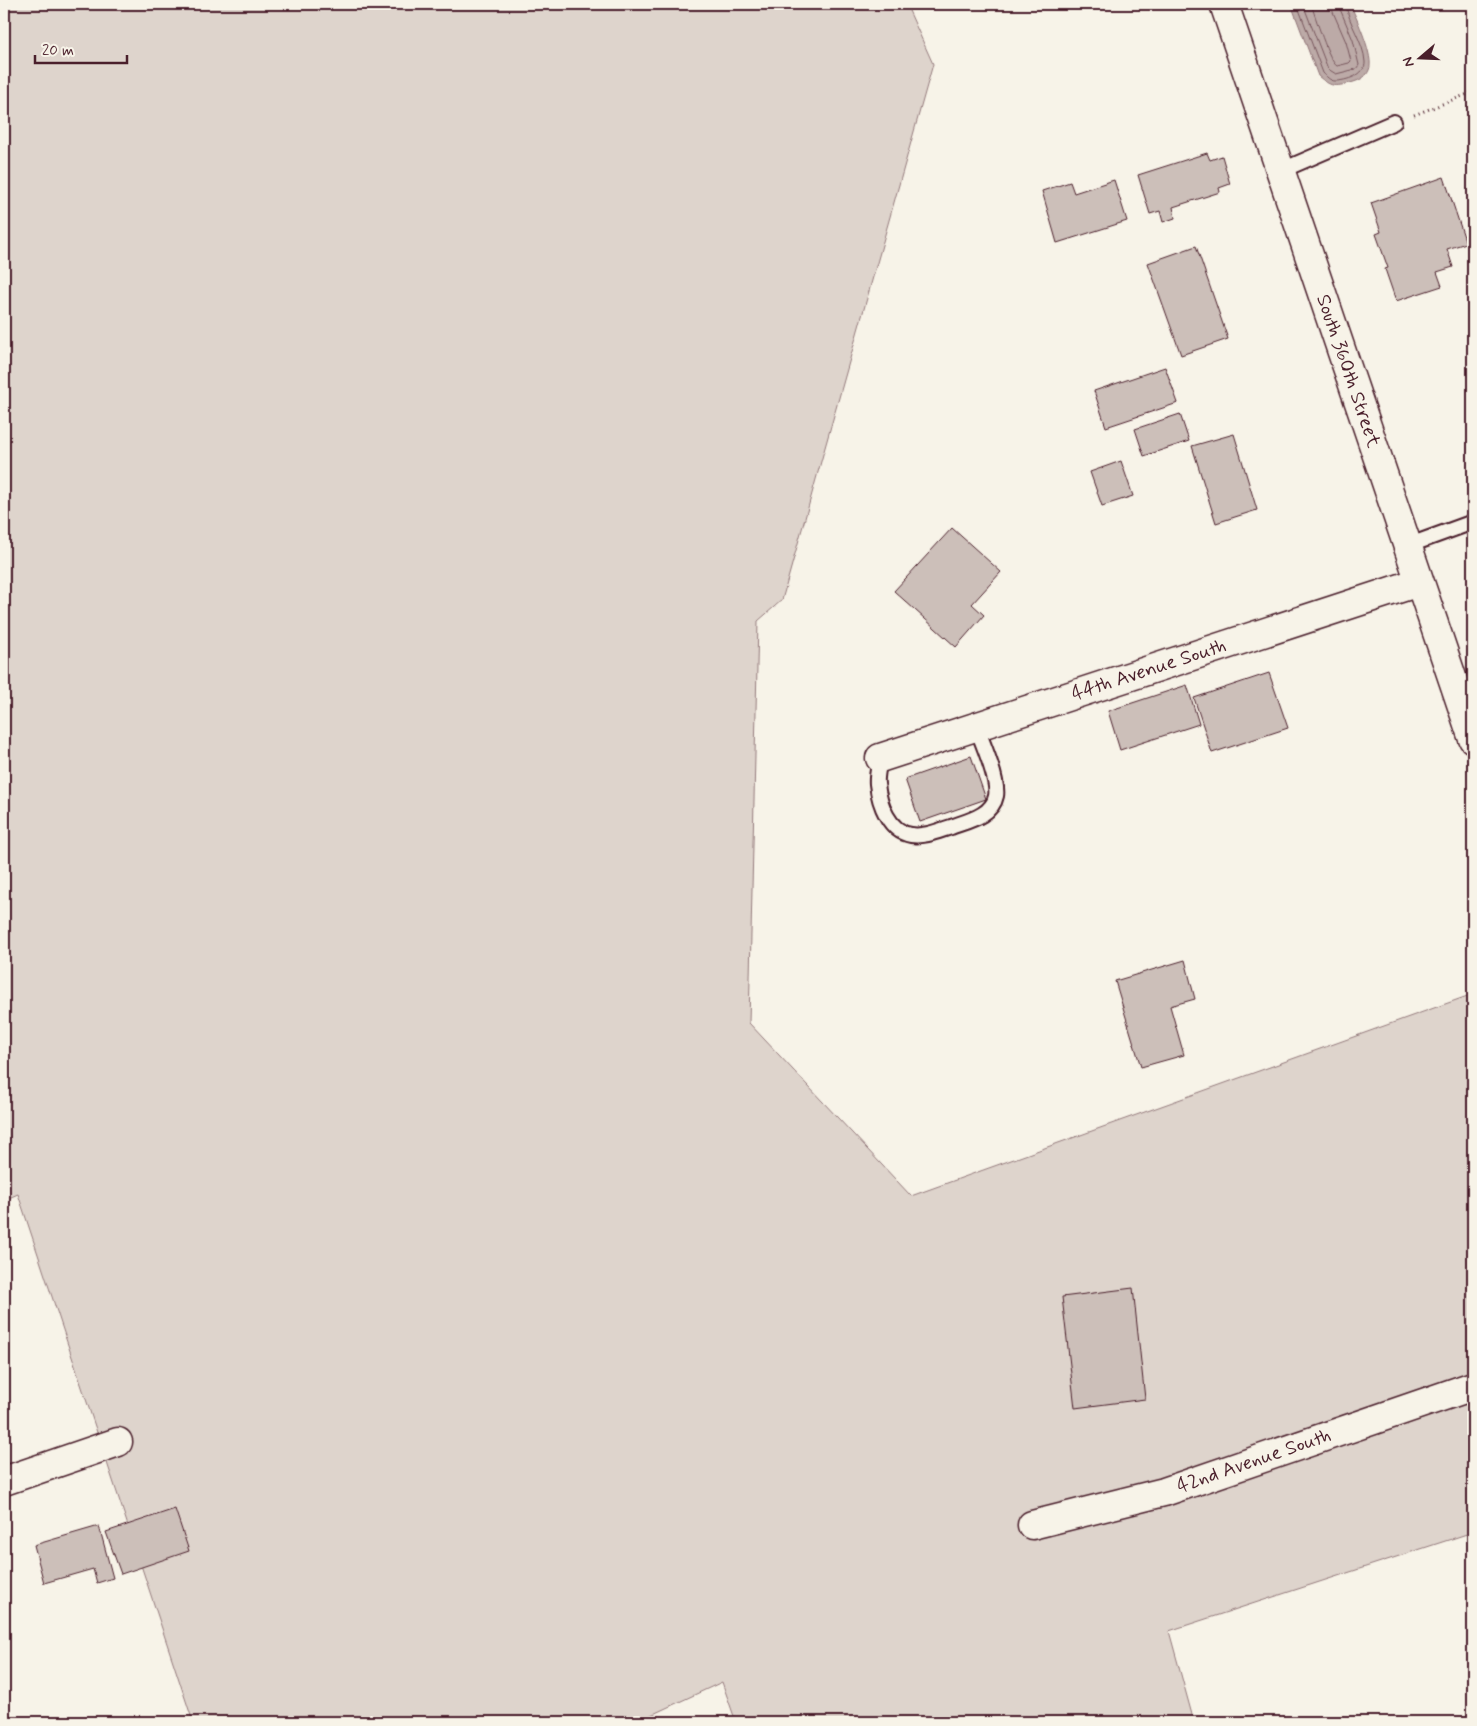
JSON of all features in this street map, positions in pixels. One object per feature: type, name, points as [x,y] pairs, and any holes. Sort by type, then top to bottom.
[{"type":"street","name":"South 360th Street","points":[[1224,4],[1406,546],[1473,739]]},
{"type":"street","name":"44th Avenue South","points":[[880,758],[1419,582]]},
{"type":"street","name":"42nd Avenue South","points":[[1032,1525],[1164,1492],[1473,1386]]},
{"type":"street","points":[[4,1482],[118,1442]]},
{"type":"lane","points":[[1280,171],[1394,122]]},
{"type":"lane","points":[[1406,546],[1473,522]]},
{"type":"lane","points":[[880,758],[876,783],[882,808],[894,826],[909,835],[929,834],[974,819],[988,810],[996,796],[993,774],[976,726]]},
{"type":"path","points":[[1394,122],[1473,92]]},
{"type":"shaded area","points":[[4,4],[906,4],[933,64],[782,600],[758,621],[749,1023],[911,1196],[1473,994],[1473,1532],[1169,1631],[1194,1722],[736,1722],[722,1682],[636,1722],[193,1722],[18,1194],[4,1200]]},
{"type":"water","points":[[1291,4],[1350,4],[1367,47],[1370,64],[1366,75],[1356,81],[1337,85],[1330,84],[1318,76]]},
{"type":"building","points":[[1207,153],[1210,160],[1222,156],[1230,184],[1219,188],[1220,192],[1173,207],[1175,218],[1163,222],[1160,211],[1150,214],[1138,175]]},
{"type":"building","points":[[1444,177],[1466,243],[1447,249],[1453,267],[1437,272],[1442,286],[1396,301],[1385,269],[1388,268],[1376,234],[1381,232],[1371,203]]},
{"type":"building","points":[[1114,180],[1127,221],[1057,243],[1042,191],[1070,182],[1074,193]]},
{"type":"building","points":[[1196,246],[1228,339],[1181,355],[1148,263]]},
{"type":"building","points":[[1165,367],[1178,403],[1106,427],[1094,391]]},
{"type":"building","points":[[1180,414],[1189,441],[1144,456],[1135,429]]},
{"type":"building","points":[[1234,434],[1257,510],[1216,523],[1192,446]]},
{"type":"building","points":[[1121,461],[1133,496],[1102,506],[1090,472]]},
{"type":"building","points":[[952,528],[1001,572],[972,604],[984,615],[956,647],[894,591]]},
{"type":"building","points":[[1269,673],[1288,728],[1212,753],[1194,698]]},
{"type":"building","points":[[1187,685],[1199,724],[1120,750],[1108,711]]},
{"type":"building","points":[[971,756],[986,799],[920,822],[905,779]]},
{"type":"building","points":[[1185,960],[1195,999],[1170,1006],[1184,1055],[1141,1067],[1115,981]]},
{"type":"building","points":[[1133,1288],[1145,1399],[1075,1408],[1062,1297]]},
{"type":"building","points":[[175,1509],[189,1551],[121,1574],[106,1532]]},
{"type":"building","points":[[99,1526],[113,1578],[97,1583],[93,1569],[44,1583],[34,1545]]}]
